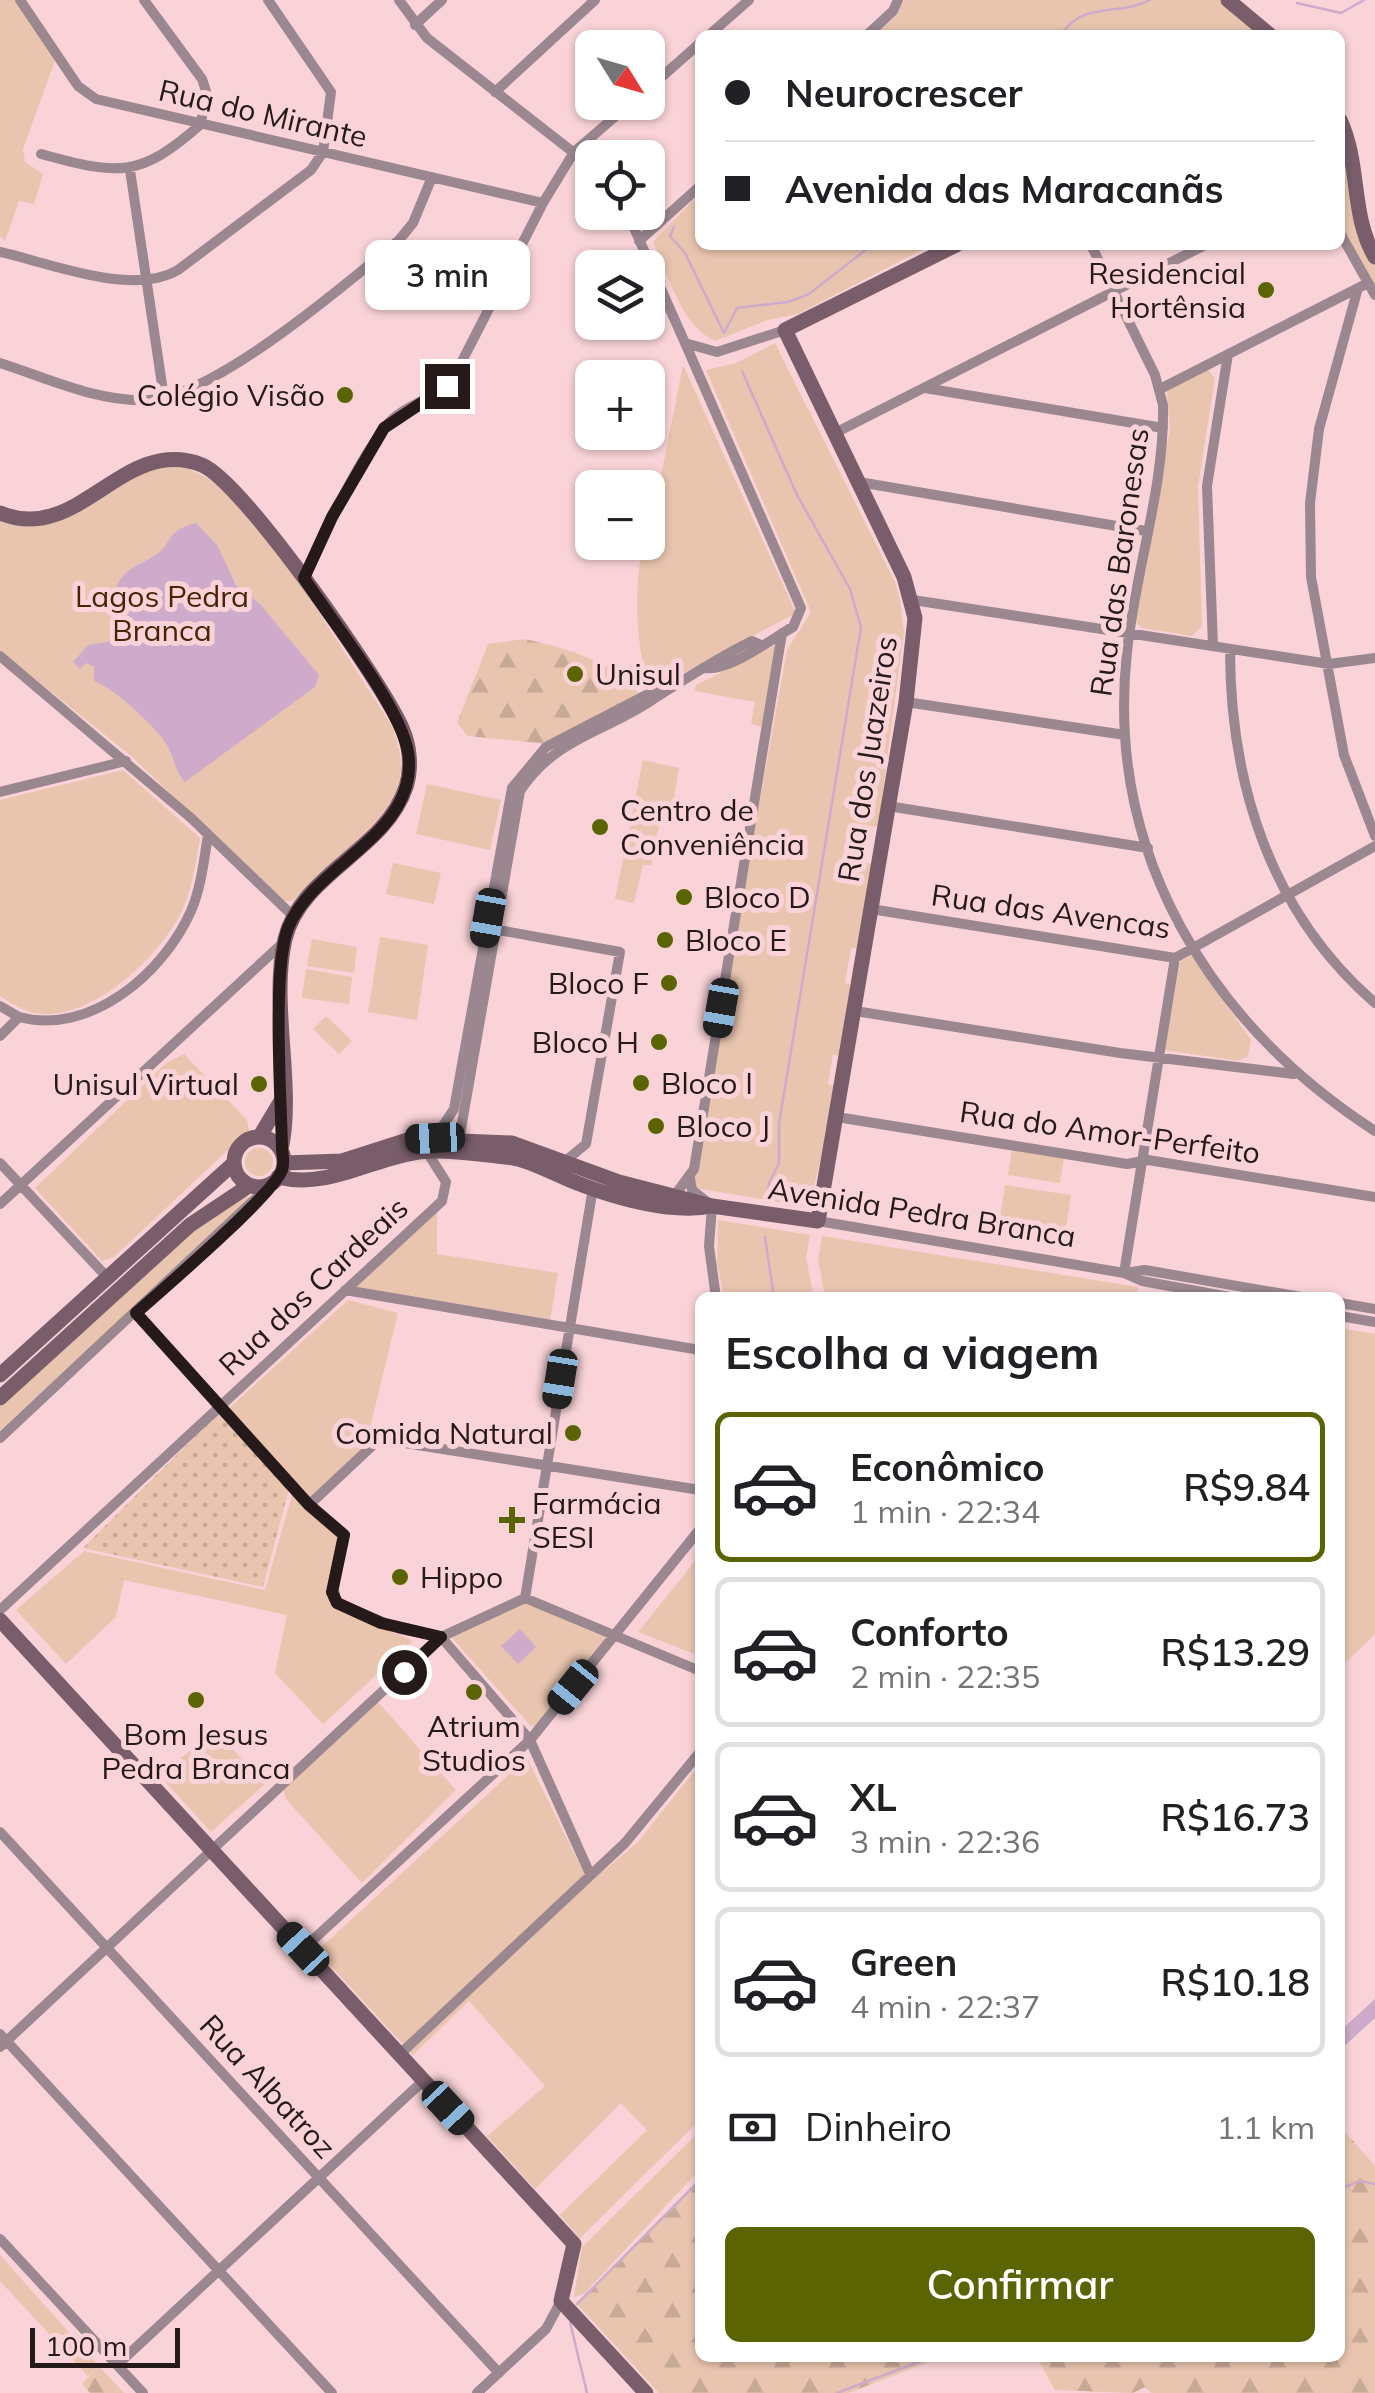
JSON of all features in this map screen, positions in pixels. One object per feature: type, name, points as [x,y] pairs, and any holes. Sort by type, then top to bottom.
[{"type":"street","name":"Rua do Mirante","points":[[20,0],[82,92],[104,102],[543,203]]},
{"type":"street","points":[[41,154],[102,170],[130,170],[158,160],[200,124],[206,98],[202,79],[144,0]]},
{"type":"street","points":[[0,252],[130,282],[147,282],[178,270],[311,170],[322,152],[332,92],[268,0]]},
{"type":"street","points":[[400,0],[414,25],[574,152]]},
{"type":"street","points":[[414,25],[442,0]]},
{"type":"street","points":[[496,92],[595,0]]},
{"type":"street","points":[[715,30],[749,0]]},
{"type":"street","points":[[873,30],[894,11],[898,0]]},
{"type":"street","points":[[1228,0],[1264,30]]},
{"type":"street","points":[[665,73],[695,47]]},
{"type":"street","points":[[304,578],[332,517],[384,428],[442,390],[455,376],[543,203],[574,152],[611,120]]},
{"type":"street","points":[[1345,138],[1358,218],[1375,257]]},
{"type":"street","points":[[130,170],[164,398]]},
{"type":"street","points":[[0,364],[106,396],[164,398],[189,392],[232,368],[390,248],[413,222],[432,177]]},
{"type":"street","points":[[640,241],[695,191]]},
{"type":"street","points":[[458,1146],[514,813],[530,776],[553,752],[752,641],[759,644],[793,628],[801,608],[635,230]]},
{"type":"street","points":[[1345,246],[1362,286],[1375,295]]},
{"type":"street","points":[[684,343],[717,352],[785,330],[946,250]]},
{"type":"street","points":[[1093,250],[1160,389],[1362,286]]},
{"type":"street","points":[[835,432],[1195,250]]},
{"type":"street","points":[[1362,286],[1326,396],[1310,503],[1312,599],[1330,664],[1344,755],[1375,836]]},
{"type":"street","name":"Rua dos Juazeiros","points":[[785,330],[912,600],[916,638],[818,1221]]},
{"type":"street","points":[[1212,646],[1207,486],[1228,354]]},
{"type":"street","points":[[924,388],[1163,428]]},
{"type":"street","name":"Rua das Baronesas","points":[[1160,389],[1163,428],[1129,633],[1125,735],[1148,848],[1192,948],[1248,1027],[1296,1074],[1375,1131]]},
{"type":"street","points":[[0,513],[24,520],[47,520],[70,511],[143,464],[186,461],[202,466],[231,487],[304,578],[401,726],[410,764],[406,785],[390,817],[307,898],[284,942],[279,1168],[136,1313],[0,1438]]},
{"type":"street","points":[[858,482],[1146,532]]},
{"type":"street","points":[[912,600],[1330,664],[1375,658]]},
{"type":"street","points":[[715,1292],[709,1246],[712,1206],[692,1190],[690,1178],[782,633]]},
{"type":"street","points":[[1230,649],[1232,736],[1258,834],[1288,895],[1330,957],[1375,1002]]},
{"type":"street","points":[[0,656],[126,761],[294,917]]},
{"type":"street","points":[[431,1145],[454,1109],[512,788],[546,747],[652,692],[662,692]]},
{"type":"street","points":[[906,702],[1125,735]]},
{"type":"street","points":[[0,792],[126,761]]},
{"type":"street","points":[[888,806],[1148,848]]},
{"type":"street","points":[[0,1006],[19,1017],[43,1022],[91,1011],[123,994],[153,967],[192,909],[208,835]]},
{"type":"street","name":"Rua das Avencas","points":[[872,909],[1175,958],[1375,846]]},
{"type":"street","points":[[493,929],[620,952],[586,1144],[564,1162]]},
{"type":"street","points":[[0,1204],[284,942]]},
{"type":"street","points":[[1124,1273],[1175,958]]},
{"type":"street","points":[[854,1011],[1120,1053],[1296,1074]]},
{"type":"street","points":[[0,1036],[19,1017]]},
{"type":"street","points":[[0,1375],[234,1163],[241,1144],[260,1136],[282,1099]]},
{"type":"street","name":"Rua do Amor-Perfeito","points":[[837,1117],[1127,1164],[1142,1160],[1375,1197]]},
{"type":"street","points":[[260,1136],[272,1140],[279,1168]]},
{"type":"street","name":"Avenida Pedra Branca","points":[[279,1168],[293,1181],[342,1175],[431,1145],[527,1146],[618,1182],[712,1206],[1124,1273],[1142,1281],[1202,1292]]},
{"type":"street","name":"Rua dos Cardeais","points":[[0,1610],[446,1195],[446,1182],[431,1145]]},
{"type":"street","name":"Avenida Pedra Branca","points":[[458,1146],[516,1158],[592,1188],[692,1210],[712,1206]]},
{"type":"street","points":[[0,1163],[106,1276]]},
{"type":"street","points":[[234,1163],[238,1177],[250,1185]]},
{"type":"street","points":[[0,1398],[190,1224],[279,1168]]},
{"type":"street","points":[[675,1195],[690,1178]]},
{"type":"street","points":[[525,1598],[592,1188]]},
{"type":"street","name":"Avenida Pedra Branca","points":[[1124,1273],[1144,1270],[1272,1292]]},
{"type":"street","points":[[346,1290],[695,1349]]},
{"type":"street","points":[[1345,1304],[1375,1309]]},
{"type":"street","points":[[136,1313],[309,1505],[344,1535],[332,1592],[337,1603],[400,1629],[441,1637],[530,1740],[590,1874]]},
{"type":"street","points":[[1345,1317],[1375,1322]]},
{"type":"street","points":[[309,1505],[374,1444],[386,1440],[695,1489]]},
{"type":"street","points":[[303,1949],[530,1740],[695,1535]]},
{"type":"street","points":[[332,2393],[2,2040],[107,1948],[441,1637],[525,1598],[695,1669]]},
{"type":"street","points":[[0,1620],[574,2244],[562,2302],[546,2329],[476,2393]]},
{"type":"street","points":[[400,2055],[632,1836],[695,1758]]},
{"type":"street","name":"Rua Albatroz","points":[[0,1832],[498,2373]]},
{"type":"street","points":[[117,2365],[423,2080]]},
{"type":"street","points":[[0,2239],[143,2393]]},
{"type":"street","points":[[562,2302],[646,2393]]},
{"type":"green space","points":[[0,0],[17,0],[56,58],[23,149],[25,162],[43,174],[34,204],[19,201],[5,241],[0,236]]},
{"type":"green space","points":[[904,0],[1219,0],[1254,30],[880,30],[897,15]]},
{"type":"green space","points":[[1345,165],[1353,219],[1375,264],[1375,288],[1345,231]]},
{"type":"green space","points":[[695,198],[695,250],[921,250],[798,314],[768,320],[715,341],[703,334],[684,311],[665,272],[665,250],[656,250],[653,242]]},
{"type":"green space","points":[[775,343],[895,582],[904,632],[878,827],[871,826],[865,862],[872,864],[860,948],[851,948],[845,983],[854,985],[843,1056],[833,1055],[828,1084],[838,1087],[809,1207],[695,1188],[691,1182],[787,650],[811,612],[706,370],[736,363]]},
{"type":"green space","points":[[683,365],[796,613],[663,684],[653,685],[642,657],[637,612],[641,560],[665,560],[662,470]]},
{"type":"green space","points":[[1207,369],[1215,378],[1198,487],[1202,626],[1192,636],[1142,628],[1132,618],[1170,430],[1167,391]]},
{"type":"green space","name":"Lagos Pedra Branca","points":[[161,466],[186,467],[220,485],[295,575],[392,726],[399,748],[399,783],[384,811],[319,879],[292,901],[283,901],[130,755],[0,651],[0,521],[35,526],[66,518],[128,480]]},
{"type":"green space","points":[[524,639],[571,651],[604,665],[639,695],[546,744],[468,736],[457,723],[488,644]]},
{"type":"green space","points":[[776,645],[764,727],[751,724],[755,702],[695,691],[696,685]]},
{"type":"green space","points":[[643,760],[679,768],[671,817],[661,816],[651,865],[643,865],[634,903],[615,899]]},
{"type":"green space","points":[[123,770],[200,838],[184,906],[161,943],[106,994],[63,1012],[42,1014],[25,1010],[0,996],[0,800]]},
{"type":"green space","points":[[427,784],[501,800],[490,850],[416,834]]},
{"type":"green space","points":[[393,863],[441,873],[434,904],[386,894]]},
{"type":"green space","points":[[380,937],[428,945],[417,1020],[368,1012]]},
{"type":"green space","points":[[312,939],[357,947],[354,973],[307,966]]},
{"type":"green space","points":[[1191,955],[1251,1040],[1248,1056],[1239,1061],[1165,1050],[1180,962]]},
{"type":"green space","points":[[306,969],[352,977],[349,1004],[302,998]]},
{"type":"green space","points":[[326,1016],[352,1041],[339,1054],[313,1029]]},
{"type":"green space","points":[[184,1054],[247,1120],[249,1130],[114,1257],[102,1261],[35,1188],[166,1063]]},
{"type":"green space","points":[[259,1148],[269,1152],[273,1162],[269,1172],[259,1176],[249,1172],[245,1162],[249,1152]]},
{"type":"green space","points":[[1012,1149],[1064,1157],[1060,1183],[1008,1175]]},
{"type":"green space","points":[[1005,1185],[1071,1195],[1063,1247],[997,1237]]},
{"type":"green space","points":[[256,1196],[0,1430],[0,1407],[210,1214],[236,1198]]},
{"type":"green space","points":[[437,1212],[437,1254],[558,1273],[550,1321],[355,1287]]},
{"type":"green space","points":[[718,1220],[810,1235],[806,1258],[813,1292],[723,1292],[717,1263]]},
{"type":"green space","points":[[822,1236],[1138,1287],[1137,1292],[824,1292],[818,1259]]},
{"type":"green space","points":[[348,1300],[398,1313],[370,1428],[372,1443],[309,1503],[227,1410]]},
{"type":"green space","points":[[1345,1329],[1375,1334],[1375,1634],[1345,1663]]},
{"type":"green space","points":[[218,1414],[289,1489],[263,1587],[83,1548]]},
{"type":"green space","points":[[293,1491],[341,1537],[330,1593],[334,1605],[413,1641],[323,1724],[275,1673],[287,1615],[124,1580],[116,1617],[66,1664],[16,1610],[84,1551],[265,1590]]},
{"type":"green space","points":[[695,1561],[695,1654],[638,1632]]},
{"type":"green space","points":[[525,1603],[610,1635],[537,1725],[531,1726],[451,1637]]},
{"type":"green space","points":[[377,1701],[456,1790],[362,1883],[286,1799],[283,1788]]},
{"type":"green space","points":[[216,1731],[265,1784],[211,1832],[159,1775]]},
{"type":"green space","points":[[527,1758],[589,1883],[638,1842],[695,1770],[695,2125],[580,2238],[560,2215],[647,2130],[621,2103],[535,2189],[487,2136],[545,2086],[469,2001],[413,2055],[317,1951]]},
{"type":"green space","points":[[1345,2132],[1375,2166],[1375,2393],[1152,2393],[1145,2387],[1133,2393],[1055,2390],[1039,2362],[1345,2362]]},
{"type":"green space","points":[[695,2136],[695,2174],[584,2294],[574,2297],[582,2247]]},
{"type":"green space","points":[[695,2185],[695,2362],[929,2362],[848,2393],[659,2393],[577,2304]]},
{"type":"green space","points":[[0,2255],[99,2366],[88,2376],[0,2281]]},
{"type":"green space","points":[[99,2366],[124,2393],[90,2393],[82,2384]]},
{"type":"shaded area","points":[[196,523],[217,545],[236,585],[260,604],[319,675],[315,687],[185,782],[154,728],[94,681],[94,667],[86,663],[80,669],[73,662],[88,645],[119,640],[129,626],[127,610],[115,591],[122,577],[160,551],[178,530]]},
{"type":"shaded area","points":[[520,1629],[536,1647],[518,1664],[501,1646]]},
{"type":"shaded area","points":[[1375,1999],[1375,2018],[1345,2045],[1345,2026]]},
{"type":"waterway","points":[[1065,30],[1090,13],[1150,0]]},
{"type":"waterway","points":[[1297,3],[1341,13],[1364,0]]},
{"type":"waterway","points":[[674,227],[670,236],[685,253],[724,333]]},
{"type":"waterway","points":[[724,333],[737,308],[788,302],[809,294],[866,250]]},
{"type":"waterway","points":[[742,371],[797,495],[850,589],[861,627],[779,1124],[779,1163],[769,1183],[766,1202]]},
{"type":"waterway","points":[[765,1237],[773,1292]]},
{"type":"waterway","points":[[1345,2187],[1360,2181],[1375,2184]]},
{"type":"waterway","points":[[577,2304],[695,2185]]},
{"type":"waterway","points":[[570,2322],[587,2393]]},
{"type":"waterway","points":[[837,2393],[918,2362]]},
{"type":"place","name":"Residencial Hortênsia","points":[[1266,290]]},
{"type":"place","name":"Colégio Visão","points":[[345,395]]},
{"type":"place","name":"Unisul","points":[[575,674]]},
{"type":"place","name":"Centro de Conveniência","points":[[600,827]]},
{"type":"place","name":"Bloco D","points":[[684,897]]},
{"type":"place","name":"Bloco E","points":[[665,940]]},
{"type":"place","name":"Bloco F","points":[[669,983]]},
{"type":"place","name":"Bloco H","points":[[659,1042]]},
{"type":"place","name":"Bloco I","points":[[641,1083]]},
{"type":"place","name":"Unisul Virtual","points":[[259,1084]]},
{"type":"place","name":"Bloco J","points":[[656,1126]]},
{"type":"place","name":"Comida Natural","points":[[573,1433]]},
{"type":"place","name":"Farmácia SESI","points":[[512,1520]]},
{"type":"place","name":"Hippo","points":[[400,1577]]},
{"type":"place","name":"Atrium Studios","points":[[474,1692]]},
{"type":"place","name":"Bom Jesus Pedra Branca","points":[[196,1700]]},
{"type":"route","points":[[404,1672],[441,1637],[381,1623],[337,1603],[332,1592],[344,1535],[309,1505],[136,1313],[260,1198],[282,1170],[281,983],[288,928],[307,898],[390,817],[406,785],[410,764],[401,726],[304,578],[332,517],[384,428],[447,386]]}]
